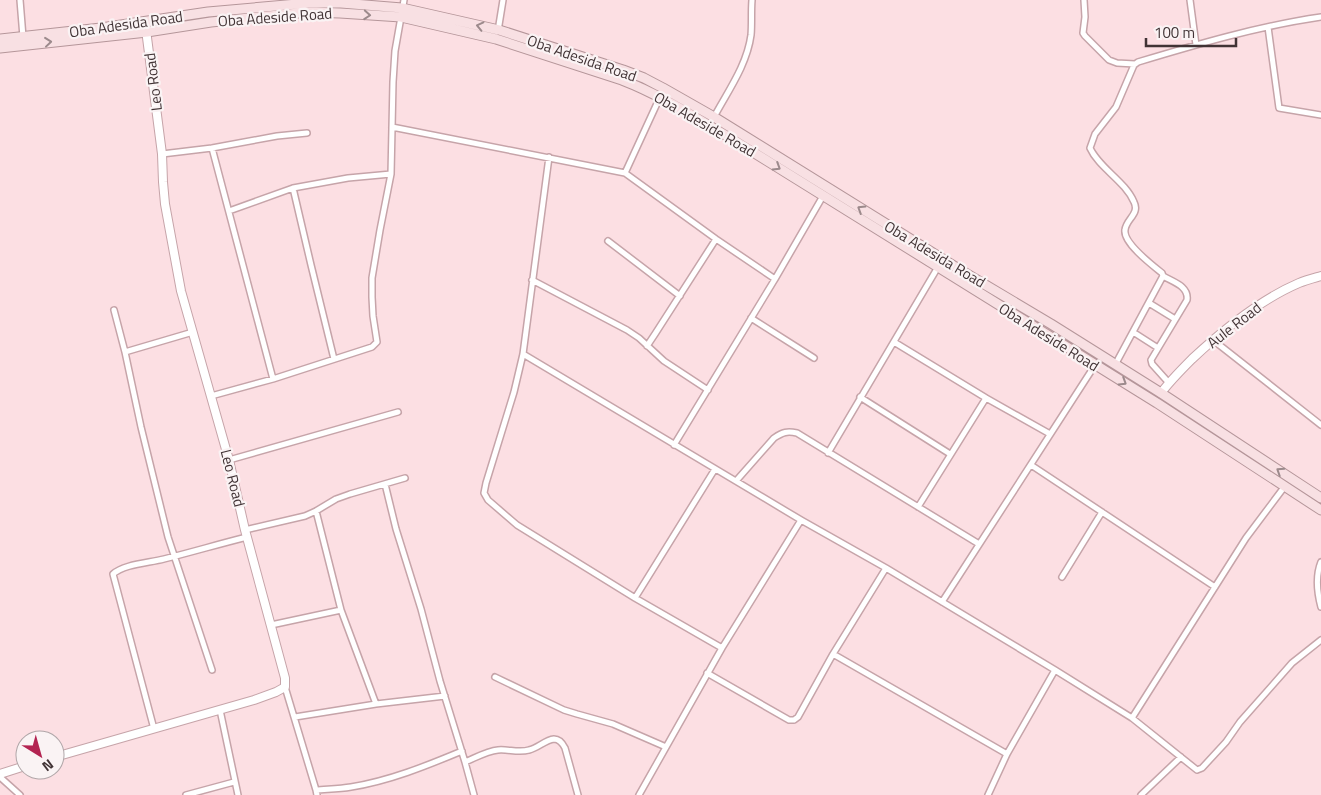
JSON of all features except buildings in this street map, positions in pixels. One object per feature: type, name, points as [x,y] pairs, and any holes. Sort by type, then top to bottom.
[{"type":"main road","name":"Oba Adesida Road","points":[[0,40],[23,41],[208,12],[308,3],[341,3],[402,8],[623,70],[644,78],[714,117],[811,183],[1051,324],[1161,393],[1321,498]]},
{"type":"main road","name":"Oba Adeside Road","points":[[0,48],[23,41],[147,32],[211,22],[308,12],[402,8]]},
{"type":"main road","name":"Oba Adeside Road","points":[[498,34],[640,86],[811,183],[824,196],[1198,430],[1321,510]]},
{"type":"main road","points":[[957,279],[962,271]]},
{"type":"street","points":[[20,0],[23,41]]},
{"type":"street","points":[[498,34],[503,0]]},
{"type":"street","points":[[714,117],[744,60],[751,35],[752,0],[746,0]]},
{"type":"street","points":[[1084,0],[1085,17],[1083,33],[1109,60],[1117,63],[1135,64],[1268,27],[1321,17]]},
{"type":"street","points":[[1190,0],[1196,46]]},
{"type":"street","points":[[211,396],[273,379],[372,347],[377,342],[373,316],[372,278],[391,174],[395,51],[402,8]]},
{"type":"street","name":"Leo Road","points":[[145,22],[162,154],[163,182],[181,291],[229,460],[246,534],[285,678],[285,686]]},
{"type":"street","points":[[1268,27],[1279,108],[1321,115]]},
{"type":"street","points":[[1135,64],[1116,107],[1096,134],[1090,148],[1134,201],[1135,211],[1124,230],[1130,243],[1162,273],[1162,276],[1186,291],[1187,300],[1151,362],[1168,383]]},
{"type":"street","points":[[625,173],[660,97]]},
{"type":"street","points":[[392,127],[625,173],[775,279]]},
{"type":"street","points":[[162,154],[212,148],[307,132]]},
{"type":"street","points":[[212,148],[273,379]]},
{"type":"street","points":[[549,157],[523,354],[514,392],[484,493],[492,505],[517,525],[635,598],[722,648]]},
{"type":"street","points":[[229,211],[293,188],[348,178],[391,174]]},
{"type":"street","points":[[293,188],[334,359]]},
{"type":"street","points":[[674,444],[824,196]]},
{"type":"street","points":[[647,346],[716,239]]},
{"type":"street","points":[[608,241],[680,296]]},
{"type":"street","points":[[828,453],[938,267]]},
{"type":"street","points":[[1115,365],[1162,276]]},
{"type":"street","name":"Aule Road","points":[[1161,393],[1168,383],[1213,340],[1248,313],[1270,298],[1298,284],[1321,276]]},
{"type":"street","points":[[532,280],[627,330],[664,361],[708,390]]},
{"type":"street","points":[[1149,303],[1175,319]]},
{"type":"street","points":[[114,310],[168,537],[212,670]]},
{"type":"street","points":[[751,318],[814,358]]},
{"type":"street","points":[[125,352],[193,332]]},
{"type":"street","points":[[1133,332],[1158,348]]},
{"type":"street","points":[[1213,340],[1321,425]]},
{"type":"street","points":[[894,342],[986,398],[1050,434]]},
{"type":"street","points":[[523,354],[1055,670],[1132,718],[1197,770],[1202,768],[1226,742],[1240,722],[1292,663],[1321,640]]},
{"type":"street","points":[[942,602],[1095,365]]},
{"type":"street","points":[[860,397],[950,454]]},
{"type":"street","points":[[918,507],[986,398]]},
{"type":"street","points":[[229,460],[398,412]]},
{"type":"street","points":[[736,481],[774,438],[782,432],[797,433],[979,544]]},
{"type":"street","points":[[1031,465],[1215,587]]},
{"type":"street","points":[[635,598],[715,469]]},
{"type":"street","points":[[154,728],[113,574],[118,570],[174,556],[305,516],[316,512],[336,499],[405,478]]},
{"type":"street","points":[[386,484],[396,529],[419,602],[474,795]]},
{"type":"street","points":[[1132,718],[1251,531],[1285,486]]},
{"type":"street","points":[[316,512],[341,610],[376,704]]},
{"type":"street","points":[[1062,577],[1102,512]]},
{"type":"street","points":[[640,795],[707,673],[801,520]]},
{"type":"street","points":[[1321,562],[1317,575],[1321,607]]},
{"type":"street","points":[[707,673],[789,720],[794,720],[798,717],[886,568]]},
{"type":"street","points":[[270,625],[341,610]]},
{"type":"street","points":[[834,654],[1007,754]]},
{"type":"street","points":[[988,795],[1007,754],[1055,670]]},
{"type":"street","points":[[495,677],[564,710],[613,724],[666,747]]},
{"type":"street","points":[[65,754],[220,710],[276,692],[285,686],[316,793],[370,783],[415,769],[462,751]]},
{"type":"street","points":[[295,717],[376,704],[445,696]]},
{"type":"street","points":[[220,710],[238,795]]},
{"type":"street","points":[[465,762],[494,750],[532,750],[552,739],[557,739],[562,742],[565,748],[578,795]]},
{"type":"street","points":[[1141,795],[1181,757]]},
{"type":"street","points":[[15,770],[0,775],[20,795]]},
{"type":"street","points":[[186,795],[234,782]]}]
